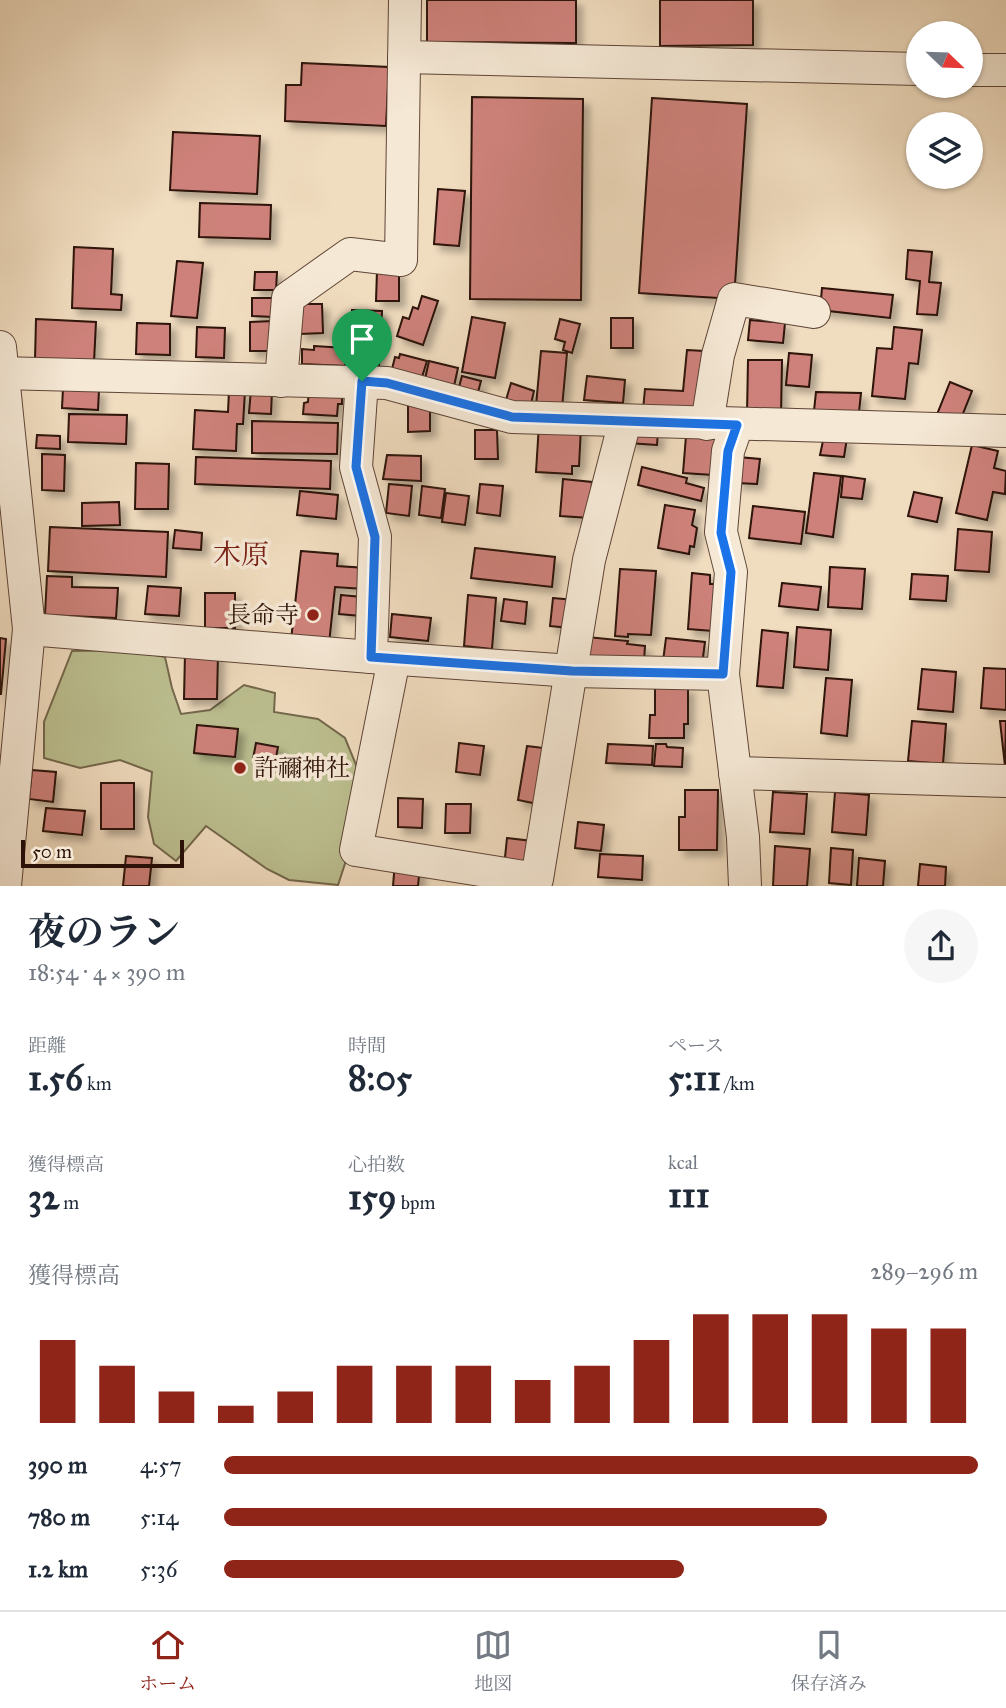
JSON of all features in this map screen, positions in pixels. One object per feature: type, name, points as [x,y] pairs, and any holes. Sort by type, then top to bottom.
[{"type":"street","points":[[281,381],[288,298],[350,254],[401,260],[405,0]]},
{"type":"street","points":[[404,57],[906,68]]},
{"type":"street","points":[[984,70],[1006,71]]},
{"type":"street","points":[[745,886],[743,837],[723,674],[731,572],[721,533],[728,451],[722,424],[718,355],[734,299],[814,312]]},
{"type":"street","points":[[5,886],[29,629],[1,364],[281,381],[387,383],[512,417],[1006,431]]},
{"type":"street","points":[[362,381],[356,467],[375,537],[382,658],[356,850],[431,874],[537,879],[589,560],[625,421]]},
{"type":"street","points":[[29,629],[572,671],[723,674]]},
{"type":"street","points":[[735,773],[1006,781]]},
{"type":"green space","points":[[129,650],[165,657],[181,714],[210,710],[244,685],[275,693],[274,712],[318,719],[345,738],[363,782],[356,830],[338,885],[289,880],[267,869],[206,826],[176,861],[154,844],[148,817],[152,772],[120,760],[80,768],[44,758],[44,722],[72,651]]},
{"type":"building","points":[[427,0],[576,0],[576,43],[427,42]]},
{"type":"building","points":[[660,0],[753,0],[753,45],[660,46]]},
{"type":"building","points":[[302,63],[389,67],[386,126],[285,121],[286,85],[301,85]]},
{"type":"building","points":[[472,97],[583,99],[581,300],[470,299]]},
{"type":"building","points":[[652,98],[747,104],[734,299],[639,293]]},
{"type":"building","points":[[173,132],[260,136],[257,194],[170,190]]},
{"type":"building","points":[[438,189],[465,191],[459,246],[434,244]]},
{"type":"building","points":[[200,203],[271,205],[270,239],[199,237]]},
{"type":"building","points":[[74,247],[113,249],[111,294],[122,295],[121,310],[72,308]]},
{"type":"building","points":[[908,250],[932,252],[929,282],[941,283],[937,315],[917,314],[920,281],[906,279]]},
{"type":"building","points":[[177,261],[203,263],[197,318],[171,316]]},
{"type":"building","points":[[377,271],[399,271],[399,301],[376,301]]},
{"type":"building","points":[[255,272],[277,272],[276,290],[254,290]]},
{"type":"building","points":[[822,288],[893,295],[890,318],[820,310]]},
{"type":"building","points":[[422,296],[438,301],[423,345],[397,336],[403,317],[409,319],[413,307],[418,309]]},
{"type":"building","points":[[252,298],[274,298],[274,317],[252,316]]},
{"type":"building","points":[[300,304],[322,304],[323,333],[300,334]]},
{"type":"building","points":[[352,310],[382,311],[379,366],[349,364]]},
{"type":"building","points":[[472,317],[505,323],[495,378],[462,372]]},
{"type":"building","points":[[611,318],[633,318],[633,348],[611,348]]},
{"type":"building","points":[[36,319],[96,322],[94,362],[35,360]]},
{"type":"building","points":[[560,319],[580,324],[572,353],[563,350],[565,342],[555,339]]},
{"type":"building","points":[[750,320],[785,323],[783,343],[748,340]]},
{"type":"building","points":[[273,321],[273,351],[250,351],[250,322]]},
{"type":"building","points":[[137,323],[170,324],[170,355],[136,354]]},
{"type":"building","points":[[197,327],[225,328],[224,358],[196,357]]},
{"type":"building","points":[[894,327],[922,330],[918,364],[909,363],[905,399],[872,396],[877,348],[892,349]]},
{"type":"building","points":[[314,346],[346,348],[345,366],[302,364],[302,349],[314,350]]},
{"type":"building","points":[[687,350],[704,351],[700,414],[643,410],[645,389],[683,391]]},
{"type":"building","points":[[541,351],[567,353],[562,408],[536,406]]},
{"type":"building","points":[[789,353],[812,355],[809,387],[786,385]]},
{"type":"building","points":[[400,354],[427,361],[422,377],[392,369],[395,357],[399,358]]},
{"type":"building","points":[[748,360],[782,360],[781,416],[747,415]]},
{"type":"building","points":[[429,361],[458,368],[454,386],[425,379]]},
{"type":"building","points":[[462,376],[481,381],[478,392],[459,387]]},
{"type":"building","points":[[587,376],[625,380],[623,403],[584,400]]},
{"type":"building","points":[[950,382],[972,391],[958,426],[936,417]]},
{"type":"building","points":[[511,383],[534,391],[530,408],[506,400]]},
{"type":"building","points":[[63,388],[99,390],[98,410],[62,408]]},
{"type":"building","points":[[309,388],[342,389],[342,404],[338,404],[337,416],[303,414],[304,403],[308,402]]},
{"type":"building","points":[[251,389],[272,391],[271,414],[249,413]]},
{"type":"building","points":[[229,390],[245,391],[243,424],[237,424],[236,451],[193,449],[195,410],[228,412]]},
{"type":"building","points":[[816,392],[861,393],[858,421],[813,420]]},
{"type":"building","points":[[408,402],[430,402],[430,431],[408,432]]},
{"type":"building","points":[[69,414],[127,415],[126,444],[68,442]]},
{"type":"building","points":[[252,421],[338,423],[337,454],[252,453]]},
{"type":"building","points":[[539,424],[581,427],[579,466],[572,466],[572,474],[536,472]]},
{"type":"building","points":[[475,430],[497,430],[498,459],[475,459]]},
{"type":"building","points":[[629,430],[658,432],[657,445],[628,443]]},
{"type":"building","points":[[37,435],[60,436],[60,449],[36,448]]},
{"type":"building","points":[[686,436],[716,439],[713,475],[683,473]]},
{"type":"building","points":[[824,436],[847,438],[844,457],[820,455]]},
{"type":"building","points":[[972,445],[998,451],[994,468],[1006,471],[1005,494],[993,492],[987,520],[956,513]]},
{"type":"building","points":[[42,454],[65,455],[64,491],[42,490]]},
{"type":"building","points":[[387,455],[421,456],[421,481],[383,479]]},
{"type":"building","points":[[196,457],[331,461],[330,489],[195,484]]},
{"type":"building","points":[[738,457],[760,459],[757,484],[736,483]]},
{"type":"building","points":[[136,463],[169,464],[168,509],[135,509]]},
{"type":"building","points":[[642,467],[687,478],[686,483],[704,488],[701,501],[638,485]]},
{"type":"building","points":[[814,473],[841,476],[833,537],[806,533]]},
{"type":"building","points":[[843,476],[865,479],[862,499],[841,497]]},
{"type":"building","points":[[563,479],[592,482],[590,518],[560,516]]},
{"type":"building","points":[[389,484],[412,486],[409,516],[386,513]]},
{"type":"building","points":[[480,484],[503,486],[500,516],[477,513]]},
{"type":"building","points":[[422,486],[445,489],[441,518],[419,515]]},
{"type":"building","points":[[300,491],[338,495],[336,519],[297,515]]},
{"type":"building","points":[[914,492],[942,498],[937,522],[908,516]]},
{"type":"building","points":[[446,493],[469,496],[465,525],[442,522]]},
{"type":"building","points":[[119,502],[120,525],[82,526],[82,503]]},
{"type":"building","points":[[665,505],[695,510],[692,525],[697,528],[694,547],[690,546],[689,554],[658,548]]},
{"type":"building","points":[[753,506],[805,512],[801,544],[749,538]]},
{"type":"building","points":[[50,527],[168,532],[166,577],[48,571]]},
{"type":"building","points":[[958,529],[992,532],[989,572],[955,570]]},
{"type":"building","points":[[175,530],[202,533],[201,550],[173,548]]},
{"type":"building","points":[[475,548],[555,557],[552,587],[471,578]]},
{"type":"building","name":"長命寺","points":[[301,551],[338,554],[337,566],[367,568],[364,589],[335,587],[329,644],[291,640]]},
{"type":"building","points":[[830,567],[865,569],[862,609],[828,607]]},
{"type":"building","points":[[620,569],[656,571],[651,635],[615,636]]},
{"type":"building","points":[[692,573],[710,575],[710,584],[716,584],[713,631],[688,629]]},
{"type":"building","points":[[912,574],[948,576],[946,601],[910,599]]},
{"type":"building","points":[[47,576],[72,577],[72,587],[118,588],[116,618],[45,615]]},
{"type":"building","points":[[782,583],[821,587],[818,610],[779,606]]},
{"type":"building","points":[[148,586],[181,588],[179,616],[145,614]]},
{"type":"building","points":[[205,593],[235,593],[235,628],[205,628]]},
{"type":"building","points":[[341,595],[362,597],[361,616],[339,614]]},
{"type":"building","points":[[468,595],[496,598],[492,649],[464,646]]},
{"type":"building","points":[[553,598],[574,600],[571,628],[550,626]]},
{"type":"building","points":[[504,599],[527,602],[525,624],[501,621]]},
{"type":"building","points":[[392,614],[431,618],[428,641],[390,637]]},
{"type":"building","points":[[797,627],[831,630],[828,670],[794,667]]},
{"type":"building","points":[[762,630],[788,633],[783,688],[757,686]]},
{"type":"building","points":[[587,637],[628,641],[627,644],[645,646],[644,661],[585,656]]},
{"type":"building","points":[[0,638],[6,639],[1,694],[0,694]]},
{"type":"building","points":[[666,638],[705,642],[702,665],[663,661]]},
{"type":"building","points":[[185,653],[218,653],[217,699],[184,699]]},
{"type":"building","points":[[984,668],[1006,669],[1006,710],[981,708]]},
{"type":"building","points":[[922,669],[956,672],[953,712],[918,709]]},
{"type":"building","points":[[826,678],[852,680],[847,736],[821,733]]},
{"type":"building","points":[[688,687],[688,724],[684,724],[684,738],[649,738],[650,715],[655,715],[655,688]]},
{"type":"building","points":[[912,721],[946,724],[943,764],[908,761]]},
{"type":"building","points":[[1000,721],[1006,721],[1005,766]]},
{"type":"building","points":[[197,725],[238,729],[235,757],[194,753]]},
{"type":"building","points":[[256,743],[278,747],[275,762],[253,759]]},
{"type":"building","points":[[459,743],[484,746],[480,775],[456,772]]},
{"type":"building","points":[[608,744],[653,746],[652,765],[606,763]]},
{"type":"building","points":[[656,744],[683,748],[682,767],[654,766]]},
{"type":"building","points":[[527,746],[552,749],[543,805],[518,800]]},
{"type":"building","points":[[32,770],[56,772],[53,802],[29,799]]},
{"type":"building","points":[[101,783],[134,783],[134,829],[101,829]]},
{"type":"building","points":[[685,790],[718,790],[717,850],[679,850],[679,817],[685,817]]},
{"type":"building","points":[[773,792],[807,794],[804,834],[770,832]]},
{"type":"building","points":[[835,792],[869,795],[866,835],[832,832]]},
{"type":"building","points":[[398,798],[423,799],[422,828],[398,827]]},
{"type":"building","points":[[446,804],[471,804],[470,833],[445,833]]},
{"type":"building","points":[[46,808],[85,811],[82,835],[43,831]]},
{"type":"building","points":[[578,822],[604,825],[601,851],[575,848]]},
{"type":"building","points":[[507,838],[532,841],[529,870],[504,867]]},
{"type":"building","points":[[775,846],[810,849],[807,886],[773,886]]},
{"type":"building","points":[[831,848],[853,850],[851,885],[829,883]]},
{"type":"building","points":[[600,854],[643,856],[642,880],[598,877]]},
{"type":"building","points":[[126,856],[152,858],[149,886],[123,886]]},
{"type":"building","points":[[859,858],[885,861],[883,886],[857,886]]},
{"type":"building","points":[[395,862],[420,865],[418,886],[393,886]]},
{"type":"building","points":[[920,864],[946,867],[945,886],[918,886]]},
{"type":"place","name":"長命寺","points":[[313,615]]},
{"type":"place","name":"許禰神社","points":[[240,768]]},
{"type":"district","name":"木原","points":[[241,554]]},
{"type":"route","points":[[362,381],[387,383],[512,417],[737,425],[728,451],[721,533],[731,572],[723,674],[572,671],[371,657],[375,537],[356,467],[362,381]]}]
